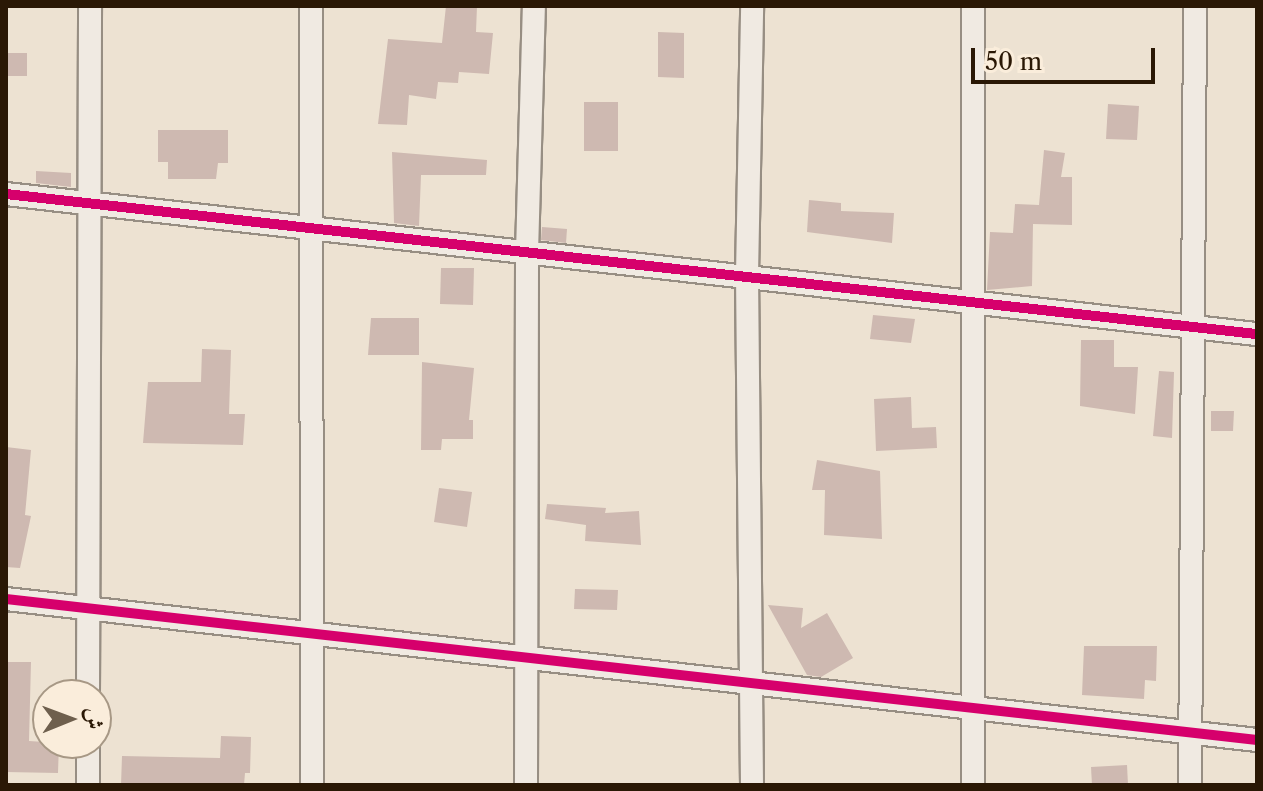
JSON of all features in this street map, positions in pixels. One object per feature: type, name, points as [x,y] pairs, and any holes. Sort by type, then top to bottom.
[{"type":"street","points":[[88,679],[90,6]]},
{"type":"street","points":[[311,6],[310,228],[315,632],[312,785]]},
{"type":"street","points":[[526,785],[527,253],[534,6]]},
{"type":"street","points":[[752,6],[747,275],[752,785]]},
{"type":"street","points":[[973,6],[969,302],[973,785]]},
{"type":"street","points":[[1190,785],[1190,327],[1195,6]]},
{"type":"street","points":[[6,194],[1257,334]]},
{"type":"street","points":[[6,599],[1257,740]]},
{"type":"street","points":[[88,759],[88,785]]},
{"type":"building","points":[[446,6],[477,6],[476,32],[493,33],[489,74],[459,72],[458,83],[438,82],[436,99],[409,95],[407,125],[378,124],[388,39],[442,43]]},
{"type":"building","points":[[658,32],[684,33],[684,78],[658,77]]},
{"type":"building","points":[[6,53],[27,53],[27,76],[6,76]]},
{"type":"building","points":[[584,102],[618,102],[618,151],[584,151]]},
{"type":"building","points":[[1108,104],[1139,106],[1137,140],[1106,139]]},
{"type":"building","points":[[158,130],[228,130],[228,163],[218,163],[216,179],[168,179],[168,162],[158,162]]},
{"type":"building","points":[[1044,150],[1065,153],[1061,177],[1072,177],[1072,225],[1033,224],[1032,286],[987,290],[990,232],[1013,233],[1015,204],[1039,205]]},
{"type":"building","points":[[392,152],[487,160],[486,175],[421,175],[419,226],[394,223]]},
{"type":"building","points":[[36,171],[71,173],[71,187],[36,183]]},
{"type":"building","points":[[809,200],[841,203],[841,211],[894,213],[892,243],[807,232]]},
{"type":"building","points":[[542,227],[567,229],[566,243],[541,240]]},
{"type":"building","points":[[441,268],[474,268],[473,305],[440,304]]},
{"type":"building","points":[[873,315],[915,319],[911,343],[870,339]]},
{"type":"building","points":[[371,318],[419,318],[419,355],[368,355]]},
{"type":"building","points":[[1081,340],[1114,340],[1114,367],[1138,367],[1135,414],[1080,406]]},
{"type":"building","points":[[202,349],[231,350],[229,414],[245,414],[243,445],[143,443],[148,382],[201,382]]},
{"type":"building","points":[[422,362],[474,368],[469,420],[473,420],[473,439],[442,439],[441,450],[421,450]]},
{"type":"building","points":[[1159,371],[1174,372],[1172,438],[1153,436]]},
{"type":"building","points":[[911,397],[912,428],[936,427],[937,448],[876,451],[874,399]]},
{"type":"building","points":[[1211,411],[1234,411],[1233,431],[1211,431]]},
{"type":"building","points":[[6,447],[31,450],[25,515],[31,516],[20,568],[6,567]]},
{"type":"building","points":[[817,460],[880,471],[882,539],[824,535],[825,490],[812,490]]},
{"type":"building","points":[[439,488],[472,492],[467,527],[434,522]]},
{"type":"building","points":[[547,504],[606,508],[605,513],[639,511],[641,545],[585,541],[586,525],[545,519]]},
{"type":"building","points":[[575,589],[618,590],[617,610],[574,609]]},
{"type":"building","points":[[768,605],[803,608],[801,628],[827,613],[853,658],[821,677],[807,675]]},
{"type":"building","points":[[1084,646],[1157,646],[1156,681],[1145,680],[1144,699],[1082,695]]},
{"type":"building","points":[[6,662],[31,662],[29,741],[32,741],[32,759],[58,759],[58,773],[6,772]]},
{"type":"building","points":[[221,736],[251,737],[250,773],[245,773],[244,785],[121,785],[122,756],[220,758]]},
{"type":"building","points":[[1127,765],[1128,785],[1092,785],[1091,767]]},
{"type":"cycle path","points":[[6,194],[1257,334]]},
{"type":"cycle path","points":[[6,599],[1257,740]]}]
